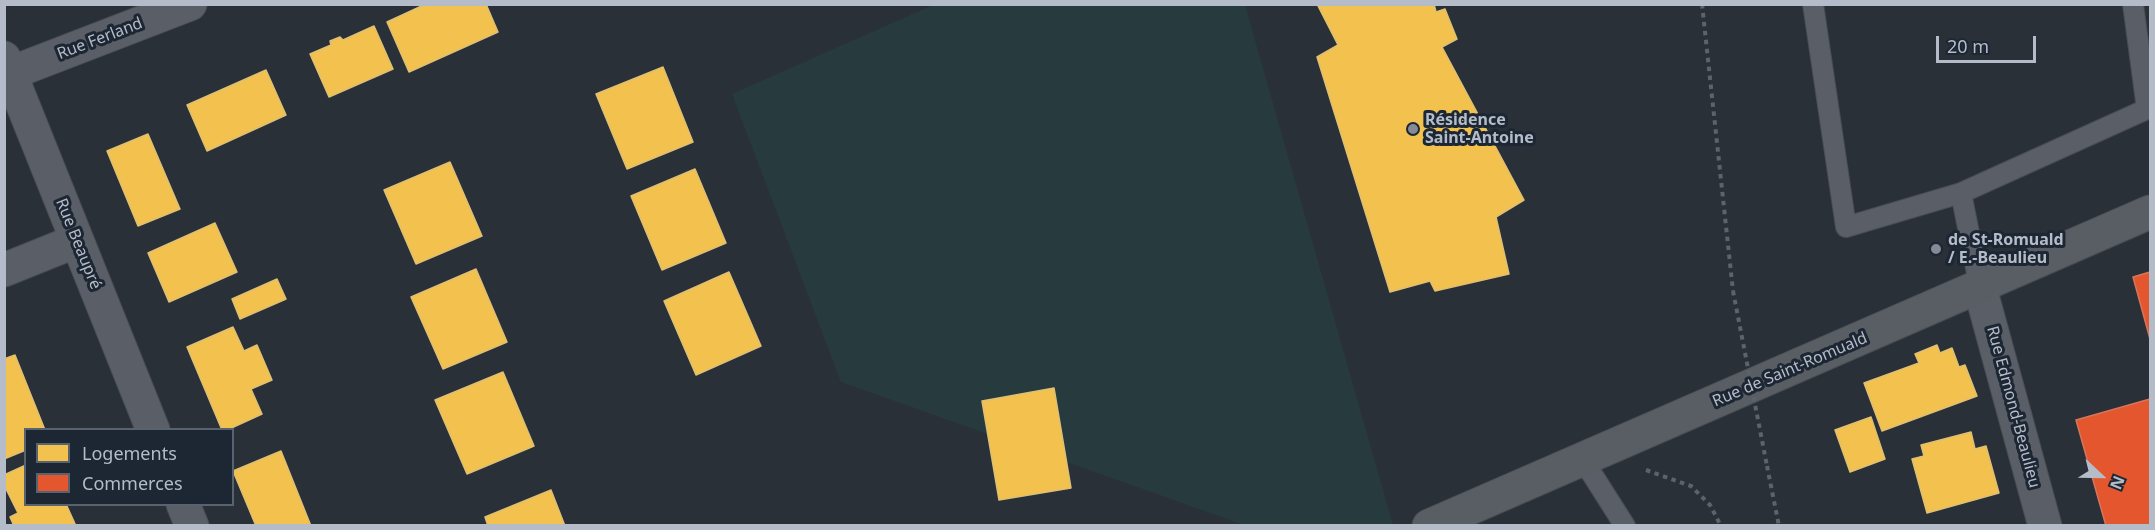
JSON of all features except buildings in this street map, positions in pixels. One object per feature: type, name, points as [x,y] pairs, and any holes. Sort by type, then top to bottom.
[{"type":"street","name":"Rue Ferland","points":[[8,65],[190,4]]},
{"type":"street","name":"Rue Beaupré","points":[[8,65],[76,241],[153,428]]},
{"type":"street","name":"Rue de Saint-Romuald","points":[[1429,525],[2151,212]]},
{"type":"street","points":[[4,270],[76,241]]},
{"type":"street","name":"Rue Edmond-Beaulieu","points":[[1980,288],[2045,525]]},
{"type":"street","points":[[184,506],[192,525]]},
{"type":"lane","points":[[1814,4],[1846,227],[1961,193],[2146,109],[2133,4]]},
{"type":"lane","points":[[1961,193],[1980,288]]},
{"type":"lane","points":[[1590,456],[1592,474],[1625,525]]},
{"type":"path","points":[[1702,4],[1733,291],[1779,525]]},
{"type":"path","points":[[1590,456],[1691,486],[1710,505],[1721,525]]},
{"type":"green space","points":[[933,5],[1245,5],[1393,525],[1244,525],[841,382],[732,94]]},
{"type":"place","name":"Résidence Saint-Antoine","points":[[1413,129]]},
{"type":"place","name":"de St-Romuald / E.-Beaulieu","points":[[1936,249]]}]
